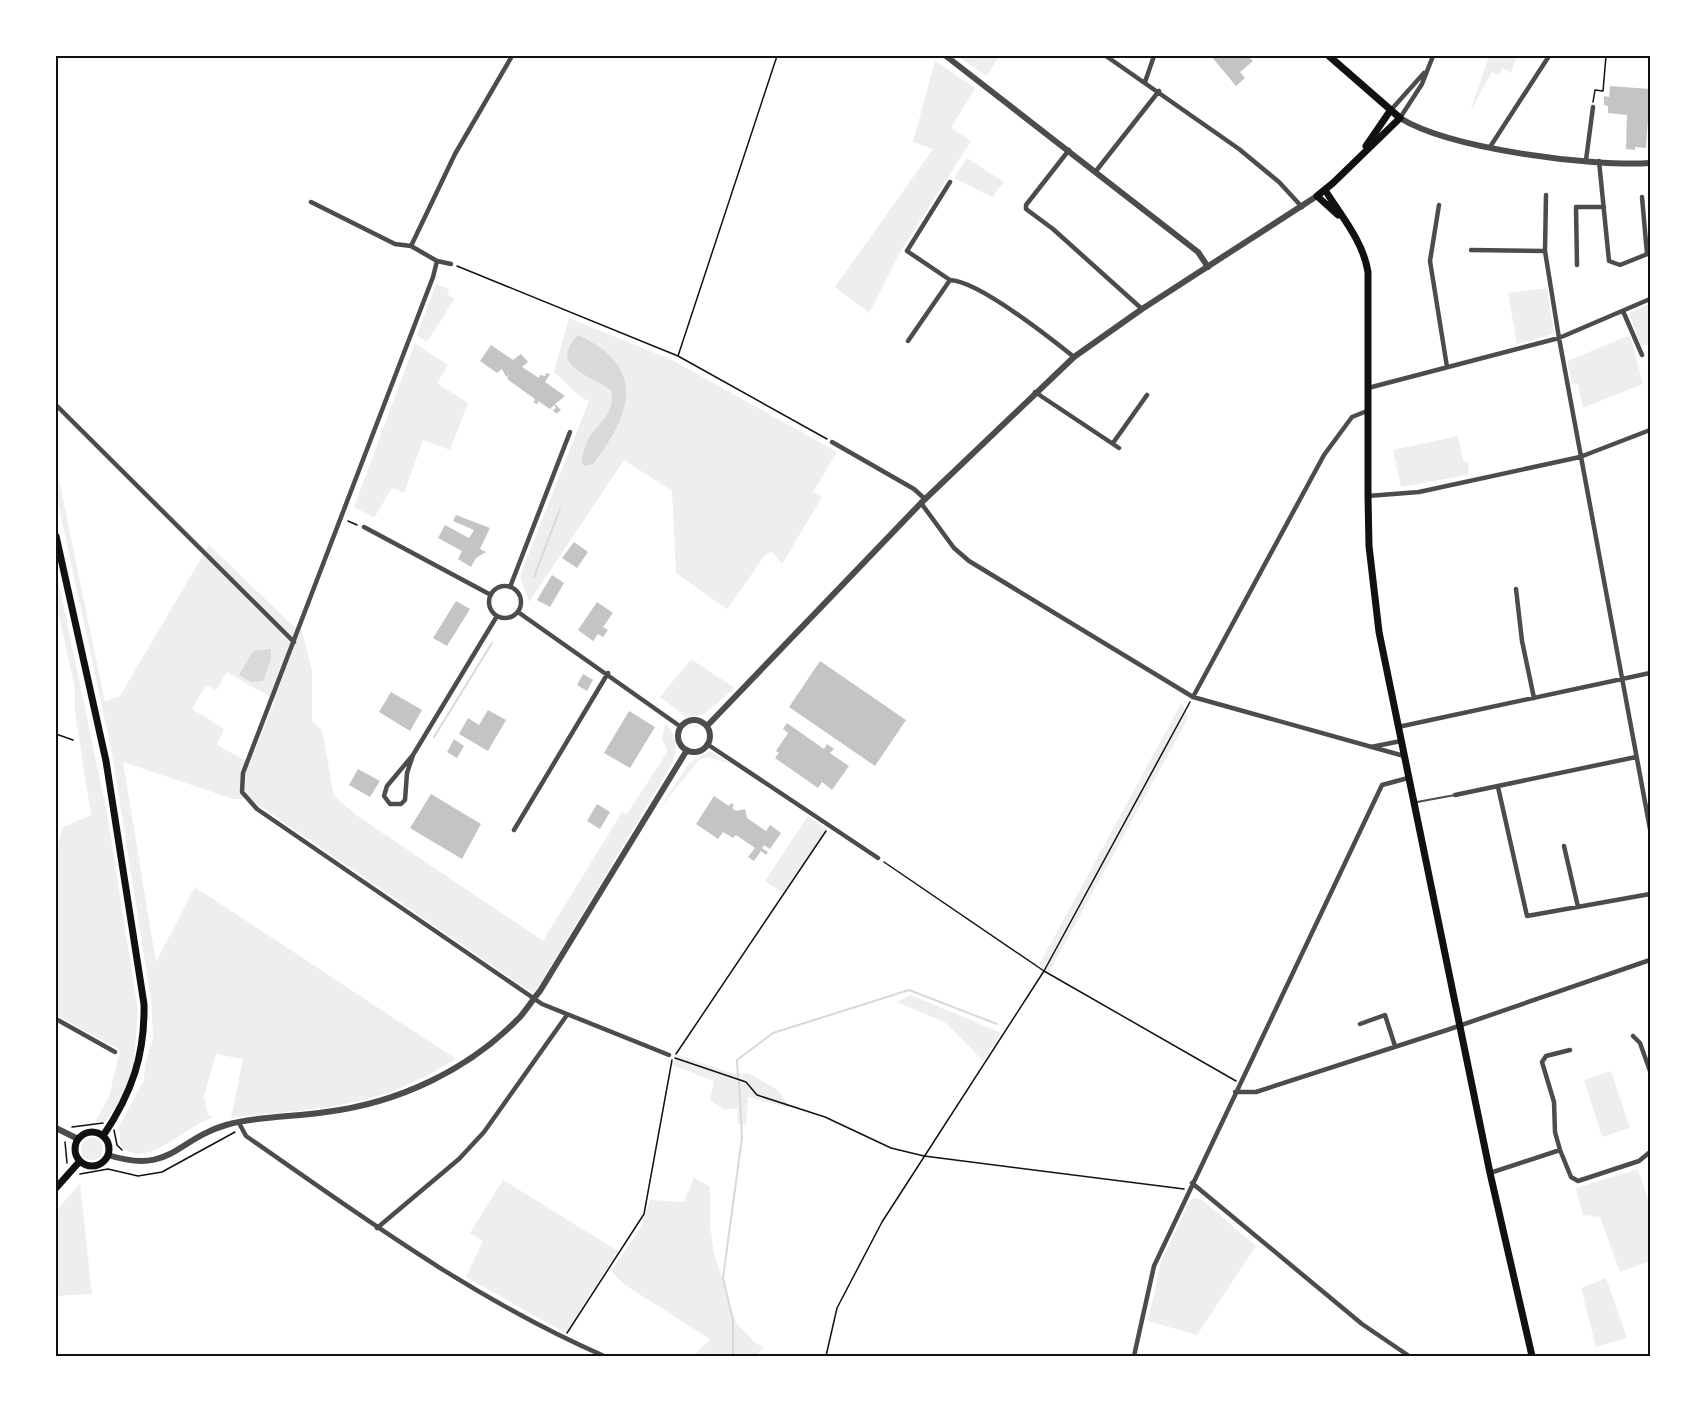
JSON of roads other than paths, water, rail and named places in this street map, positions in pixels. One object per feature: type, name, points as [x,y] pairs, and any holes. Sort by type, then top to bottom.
[{"type":"main road","points":[[1329,56],[1390,111],[1400,117],[1317,196],[1342,218]]},
{"type":"main road","points":[[1360,155],[1390,111]]},
{"type":"main road","points":[[1325,190],[1360,242],[1368,272],[1368,496],[1374,589],[1413,803],[1490,1173],[1532,1356]]},
{"type":"main road","points":[[56,536],[106,761],[144,1004],[145,1035],[140,1057],[126,1099],[103,1136]]},
{"type":"main road","points":[[90,1132],[103,1136],[108,1143],[108,1155],[96,1165],[80,1161],[75,1153],[78,1139],[90,1132]]},
{"type":"main road","points":[[56,1188],[80,1161]]},
{"type":"street","points":[[411,246],[455,154],[512,56]]},
{"type":"street","points":[[946,56],[1198,252],[1208,267]]},
{"type":"street","points":[[1106,56],[1239,149],[1279,182],[1302,207]]},
{"type":"street","points":[[1145,82],[1154,56]]},
{"type":"street","points":[[1433,56],[1422,84],[1400,117],[1440,136],[1490,147],[1586,160],[1650,163]]},
{"type":"street","points":[[1490,147],[1549,56]]},
{"type":"street","points":[[1390,111],[1428,68]]},
{"type":"street","points":[[1096,171],[1159,91]]},
{"type":"street","points":[[1586,160],[1593,105]]},
{"type":"street","points":[[1069,150],[1026,205],[1026,209],[1053,229],[1142,309]]},
{"type":"street","points":[[1599,161],[1609,261],[1620,265],[1649,253],[1642,197]]},
{"type":"street","points":[[950,182],[907,251],[950,280],[961,280],[990,297],[1074,357]]},
{"type":"street","points":[[1546,195],[1545,251],[1559,338],[1650,829]]},
{"type":"street","points":[[707,726],[923,501],[1074,357],[1142,309],[1317,196]]},
{"type":"street","points":[[311,202],[395,244],[411,246],[437,261],[451,264]]},
{"type":"street","points":[[1440,205],[1430,261],[1447,367]]},
{"type":"street","points":[[1577,265],[1576,207],[1604,207]]},
{"type":"street","points":[[1471,250],[1545,251]]},
{"type":"street","points":[[437,261],[433,277],[241,783],[242,792],[257,809],[533,999],[567,1015],[671,1056]]},
{"type":"street","points":[[908,341],[950,280]]},
{"type":"street","points":[[1367,388],[1559,338],[1650,299]]},
{"type":"street","points":[[1623,311],[1642,355]]},
{"type":"street","points":[[1035,392],[1119,447]]},
{"type":"street","points":[[1113,443],[1147,395]]},
{"type":"street","points":[[56,405],[294,642]]},
{"type":"street","points":[[1192,698],[1324,455],[1352,417],[1367,411]]},
{"type":"street","points":[[1368,496],[1419,492],[1580,457],[1650,430]]},
{"type":"street","points":[[510,587],[570,432]]},
{"type":"street","points":[[832,442],[914,489],[954,548],[969,561],[1192,698],[1404,756]]},
{"type":"street","points":[[364,527],[491,595]]},
{"type":"street","points":[[510,587],[520,597],[518,612],[511,617],[497,616],[490,609],[491,595],[497,589],[510,587]]},
{"type":"street","points":[[1516,589],[1522,641],[1534,698]]},
{"type":"street","points":[[518,612],[608,673],[681,727]]},
{"type":"street","points":[[413,755],[406,773],[405,800],[401,804],[390,804],[384,796],[387,786],[413,755],[497,616]]},
{"type":"street","points":[[514,830],[608,673]]},
{"type":"street","points":[[1398,727],[1650,673]]},
{"type":"street","points":[[694,720],[707,726],[710,735],[707,744],[696,751],[687,750],[678,737],[681,727],[694,720]]},
{"type":"street","points":[[1369,748],[1401,741]]},
{"type":"street","points":[[707,744],[878,858]]},
{"type":"street","points":[[108,1155],[136,1162],[160,1160],[209,1132],[372,1103],[412,1090],[451,1070],[495,1041],[521,1015],[533,999],[687,750]]},
{"type":"street","points":[[1455,795],[1636,757]]},
{"type":"street","points":[[1134,1356],[1154,1266],[1192,1182],[1382,784],[1408,778]]},
{"type":"street","points":[[1498,787],[1527,916],[1650,894]]},
{"type":"street","points":[[1564,846],[1578,907]]},
{"type":"street","points":[[1235,1092],[1256,1092],[1650,960]]},
{"type":"street","points":[[377,1228],[459,1159],[478,1138],[521,1083],[567,1015]]},
{"type":"street","points":[[1360,1024],[1385,1015],[1395,1046]]},
{"type":"street","points":[[56,1019],[115,1052]]},
{"type":"street","points":[[1633,1036],[1640,1043],[1650,1071]]},
{"type":"street","points":[[1570,1050],[1546,1056],[1542,1062],[1554,1102],[1554,1132],[1571,1177],[1578,1181],[1639,1161],[1650,1152]]},
{"type":"street","points":[[240,1126],[246,1137],[377,1228],[564,1339],[604,1356]]},
{"type":"street","points":[[56,1128],[78,1139]]},
{"type":"street","points":[[1490,1173],[1560,1150]]},
{"type":"street","points":[[1192,1182],[1362,1324],[1409,1356]]},
{"type":"lane","points":[[1413,803],[1455,795]]},
{"type":"waterway","points":[[534,577],[560,509]]},
{"type":"waterway","points":[[434,737],[492,643]]},
{"type":"waterway","points":[[738,1078],[737,1060],[773,1033],[909,990],[997,1024]]},
{"type":"waterway","points":[[733,1356],[733,1320],[723,1278],[742,1137],[739,1080]]}]
